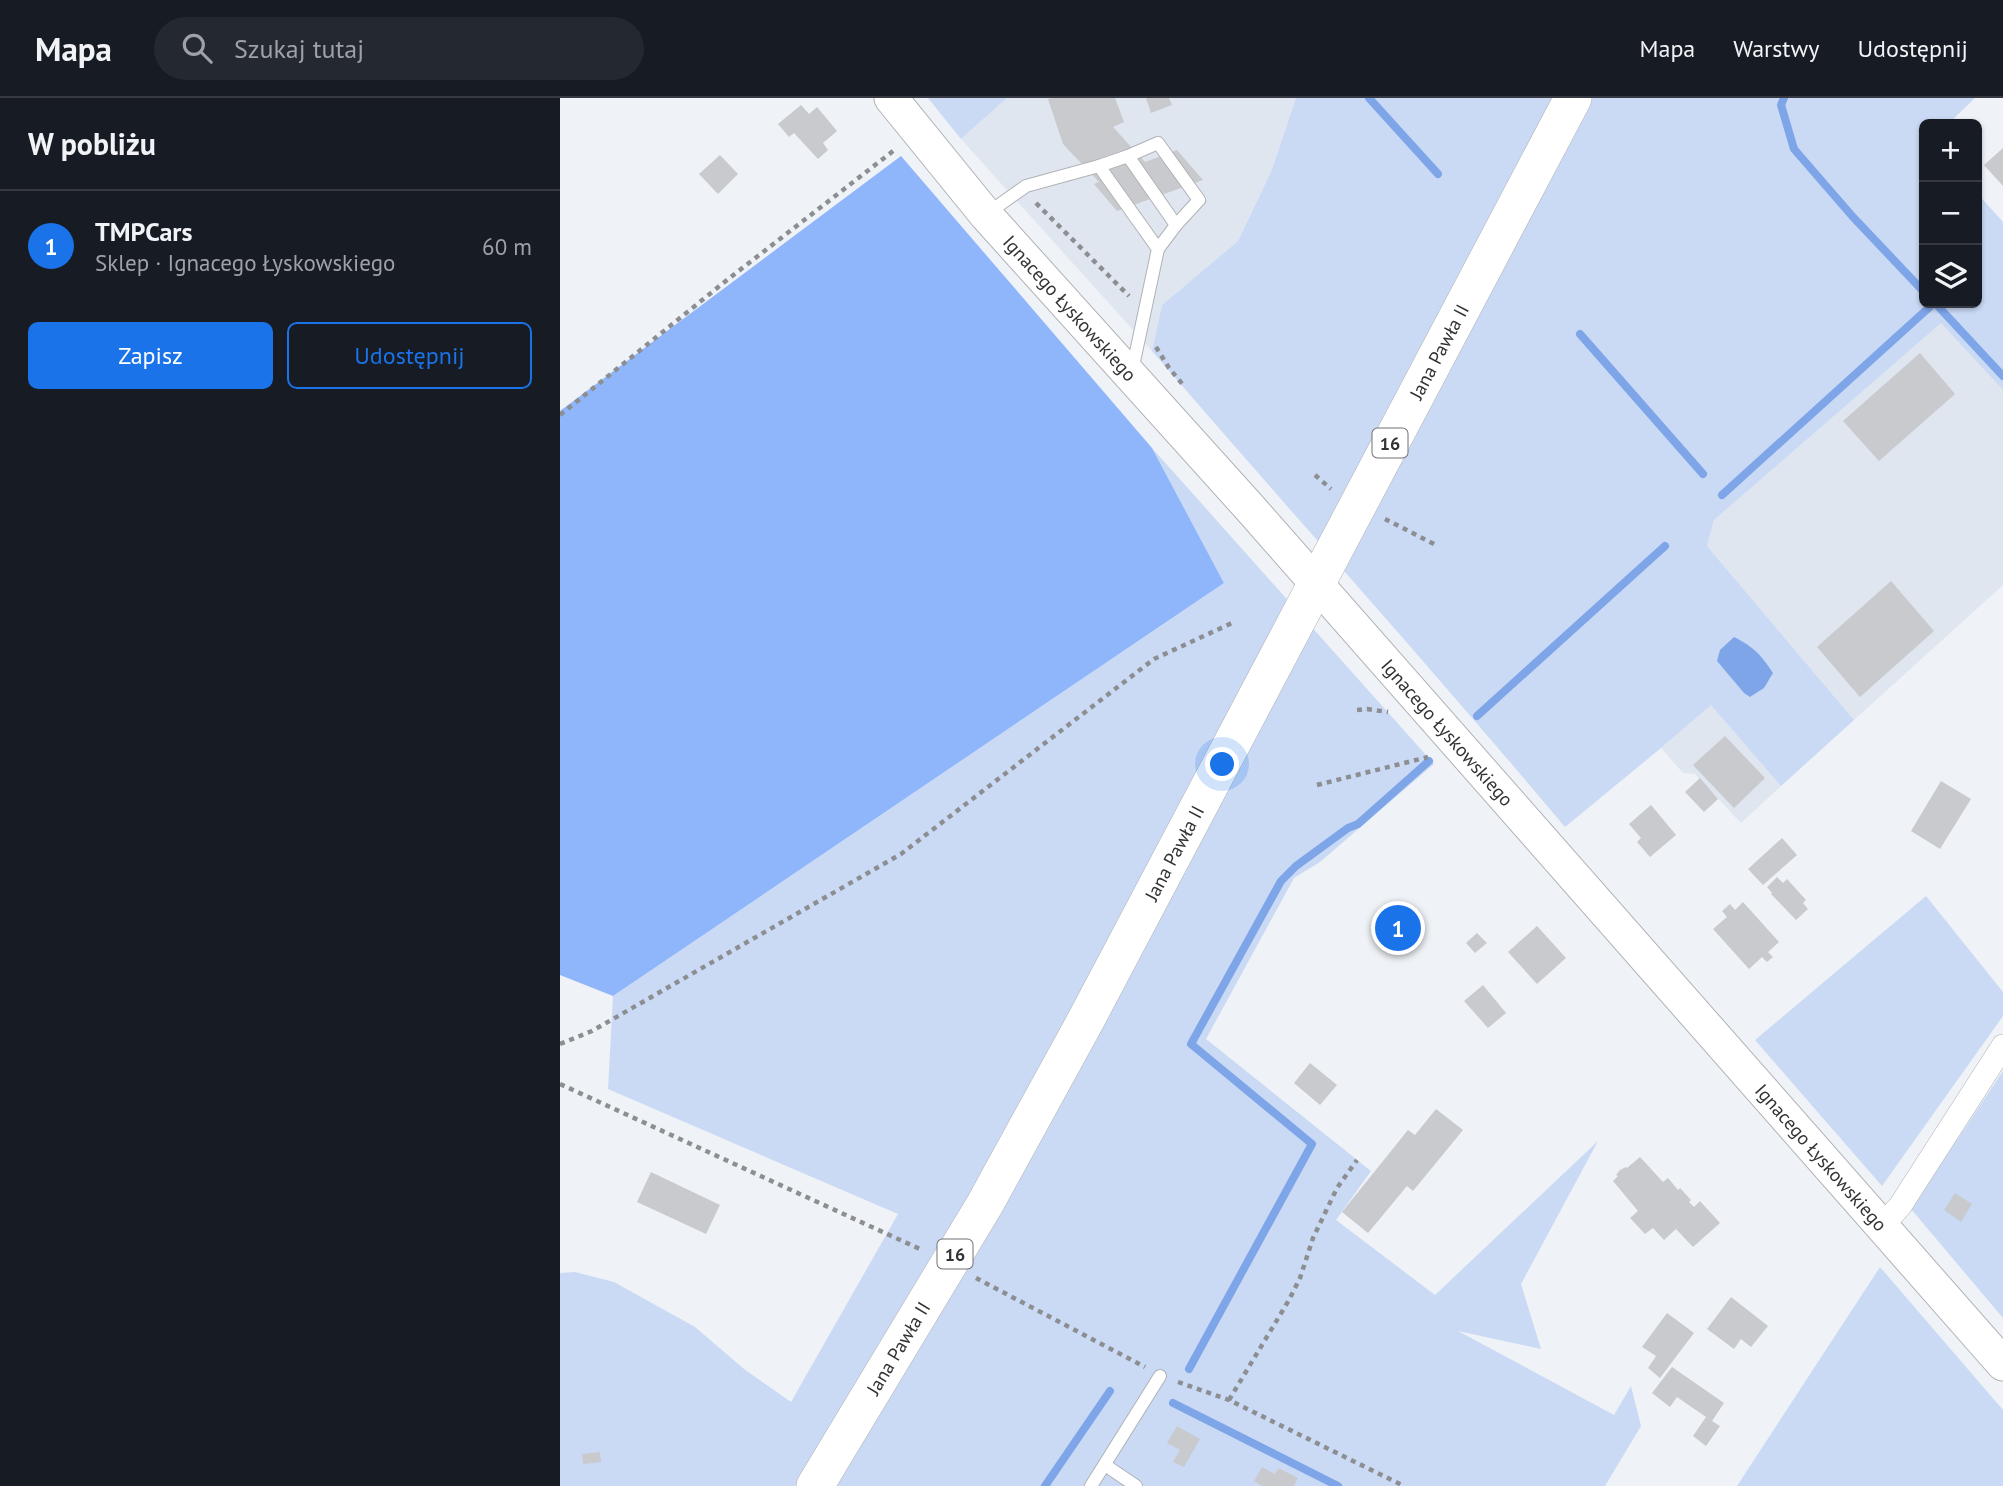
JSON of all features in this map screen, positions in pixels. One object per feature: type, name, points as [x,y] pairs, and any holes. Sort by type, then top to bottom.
[{"type":"main road","name":"Jana Pawła II","points":[[815,1486],[985,1205],[1094,1006],[1573,98]]},
{"type":"street","name":"Ignacego Łyskowskiego","points":[[891,98],[986,215],[1709,1018],[1881,1227],[2003,1364]]},
{"type":"street","points":[[1881,1227],[1900,1206],[2003,1046]]},
{"type":"lane","points":[[986,215],[1023,189],[1100,166],[1158,143],[1199,200],[1157,250],[1132,375]]},
{"type":"lane","points":[[1128,156],[1176,225]]},
{"type":"lane","points":[[1100,166],[1157,250]]},
{"type":"lane","points":[[1091,1486],[1160,1376]]},
{"type":"lane","points":[[1105,1465],[1136,1486]]},
{"type":"path","points":[[560,415],[900,146]]},
{"type":"path","points":[[1023,189],[1127,294],[1145,306],[1155,317],[1156,347],[1187,389]]},
{"type":"path","points":[[1315,475],[1332,490]]},
{"type":"path","points":[[1377,515],[1438,546]]},
{"type":"path","points":[[560,1044],[592,1031],[901,854],[1154,659],[1232,623]]},
{"type":"path","points":[[1317,785],[1431,756]]},
{"type":"path","points":[[560,1084],[914,1245]]},
{"type":"path","points":[[1229,1400],[1289,1300],[1300,1278],[1313,1238],[1337,1188],[1357,1160]]},
{"type":"path","points":[[1031,1306],[1160,1376],[1229,1400],[1404,1486]]},
{"type":"shaded area","points":[[928,98],[1007,98],[961,139]]},
{"type":"shaded area","points":[[1007,98],[1296,98],[1271,172],[1238,241],[1162,305],[1152,351],[961,139]]},
{"type":"shaded area","points":[[1296,98],[1975,98],[1953,119],[1919,119],[1919,308],[1982,308],[1982,199],[2003,222],[2003,390],[1941,323],[1714,520],[1707,546],[1854,720],[1781,786],[1711,705],[1565,827],[1152,351],[1162,305],[1238,241],[1271,172]]},
{"type":"shaded area","points":[[901,156],[1152,448],[1224,583],[613,996],[560,975],[560,411]]},
{"type":"shaded area","points":[[1941,322],[2003,390],[2003,585],[1854,720],[1707,546],[1714,520]]},
{"type":"shaded area","points":[[1152,448],[1434,764],[1320,862],[1294,878],[1206,1039],[1371,1171],[1336,1220],[1435,1295],[1598,1141],[1521,1284],[1541,1349],[1458,1331],[1614,1415],[1631,1386],[1641,1426],[1605,1486],[560,1486],[560,1273],[575,1272],[614,1282],[695,1327],[744,1369],[791,1402],[898,1214],[608,1089],[613,996],[1224,583]]},
{"type":"shaded area","points":[[1734,637],[1756,652],[1773,673],[1764,688],[1750,697],[1717,661],[1720,650]]},
{"type":"shaded area","points":[[1712,704],[1781,786],[1741,823],[1695,774],[1683,773],[1661,748]]},
{"type":"shaded area","points":[[1926,896],[2003,992],[2003,1016],[1882,1186],[1755,1040]]},
{"type":"shaded area","points":[[2003,1071],[2003,1318],[1911,1209]]},
{"type":"shaded area","points":[[1880,1267],[2003,1410],[2003,1486],[1737,1486]]},
{"type":"building","points":[[1115,98],[1124,122],[1113,127],[1145,162],[1177,150],[1203,180],[1117,211],[1094,184],[1099,182],[1063,144],[1048,99]]},
{"type":"building","points":[[1146,98],[1169,98],[1172,105],[1151,113]]},
{"type":"building","points":[[801,105],[809,114],[817,107],[837,131],[823,143],[828,150],[818,159],[794,133],[789,137],[778,124]]},
{"type":"building","points":[[2003,148],[2003,186],[1984,165]]},
{"type":"building","points":[[720,155],[738,174],[718,194],[699,174]]},
{"type":"building","points":[[1920,353],[1955,394],[1879,461],[1843,421]]},
{"type":"building","points":[[1891,581],[1934,631],[1860,697],[1817,647]]},
{"type":"building","points":[[1725,736],[1765,778],[1734,808],[1693,765]]},
{"type":"building","points":[[1700,778],[1718,799],[1704,812],[1685,792]]},
{"type":"building","points":[[1941,781],[1971,799],[1940,849],[1911,831]]},
{"type":"building","points":[[1651,805],[1676,835],[1650,857],[1637,842],[1641,838],[1629,824]]},
{"type":"building","points":[[1782,838],[1797,855],[1763,885],[1748,869]]},
{"type":"building","points":[[1777,877],[1783,883],[1787,879],[1806,900],[1803,903],[1808,909],[1796,920],[1767,887]]},
{"type":"building","points":[[1743,902],[1779,942],[1768,952],[1773,957],[1767,962],[1762,957],[1749,969],[1713,929],[1727,917],[1722,911],[1730,904],[1735,910]]},
{"type":"building","points":[[1397,911],[1416,930],[1400,946],[1380,927]]},
{"type":"building","points":[[1537,926],[1566,958],[1537,984],[1508,952]]},
{"type":"building","points":[[1477,933],[1487,943],[1475,953],[1466,943]]},
{"type":"building","points":[[1483,985],[1506,1013],[1488,1028],[1464,1001]]},
{"type":"building","points":[[1310,1063],[1337,1085],[1320,1105],[1294,1083]]},
{"type":"building","points":[[1436,1109],[1463,1130],[1413,1191],[1407,1186],[1368,1233],[1342,1212],[1408,1130],[1415,1135]]},
{"type":"building","points":[[1640,1157],[1663,1182],[1668,1178],[1691,1200],[1689,1202],[1694,1207],[1700,1201],[1720,1223],[1693,1247],[1676,1229],[1664,1240],[1653,1228],[1645,1234],[1630,1218],[1638,1211],[1613,1181],[1620,1170],[1627,1168]]},
{"type":"building","points":[[651,1172],[720,1205],[706,1234],[637,1202]]},
{"type":"building","points":[[1955,1193],[1972,1204],[1961,1222],[1944,1210]]},
{"type":"building","points":[[1731,1297],[1768,1326],[1751,1347],[1741,1339],[1734,1349],[1707,1329]]},
{"type":"building","points":[[1667,1313],[1694,1333],[1660,1378],[1648,1368],[1656,1356],[1642,1347]]},
{"type":"building","points":[[1672,1367],[1724,1403],[1712,1421],[1720,1426],[1706,1446],[1693,1436],[1706,1417],[1677,1397],[1670,1407],[1652,1393]]},
{"type":"building","points":[[1177,1426],[1200,1439],[1184,1467],[1173,1462],[1180,1450],[1167,1443]]},
{"type":"building","points":[[600,1452],[601,1462],[583,1464],[582,1454]]},
{"type":"building","points":[[1262,1467],[1275,1474],[1278,1468],[1298,1478],[1294,1486],[1262,1486],[1254,1481]]},
{"type":"waterway","points":[[1369,98],[1438,174]]},
{"type":"waterway","points":[[1784,98],[1781,105],[1794,149],[1919,287]]},
{"type":"waterway","points":[[1722,495],[1928,308]]},
{"type":"waterway","points":[[1940,308],[2003,376]]},
{"type":"waterway","points":[[1580,334],[1703,474]]},
{"type":"waterway","points":[[1477,716],[1665,546]]},
{"type":"waterway","points":[[1189,1369],[1312,1144],[1191,1044],[1281,881],[1296,866],[1348,828],[1358,824],[1429,761]]},
{"type":"waterway","points":[[1045,1486],[1110,1391]]},
{"type":"waterway","points":[[1173,1403],[1338,1486]]},
{"type":"place","name":"TMPCars","points":[[1398,928]]}]
